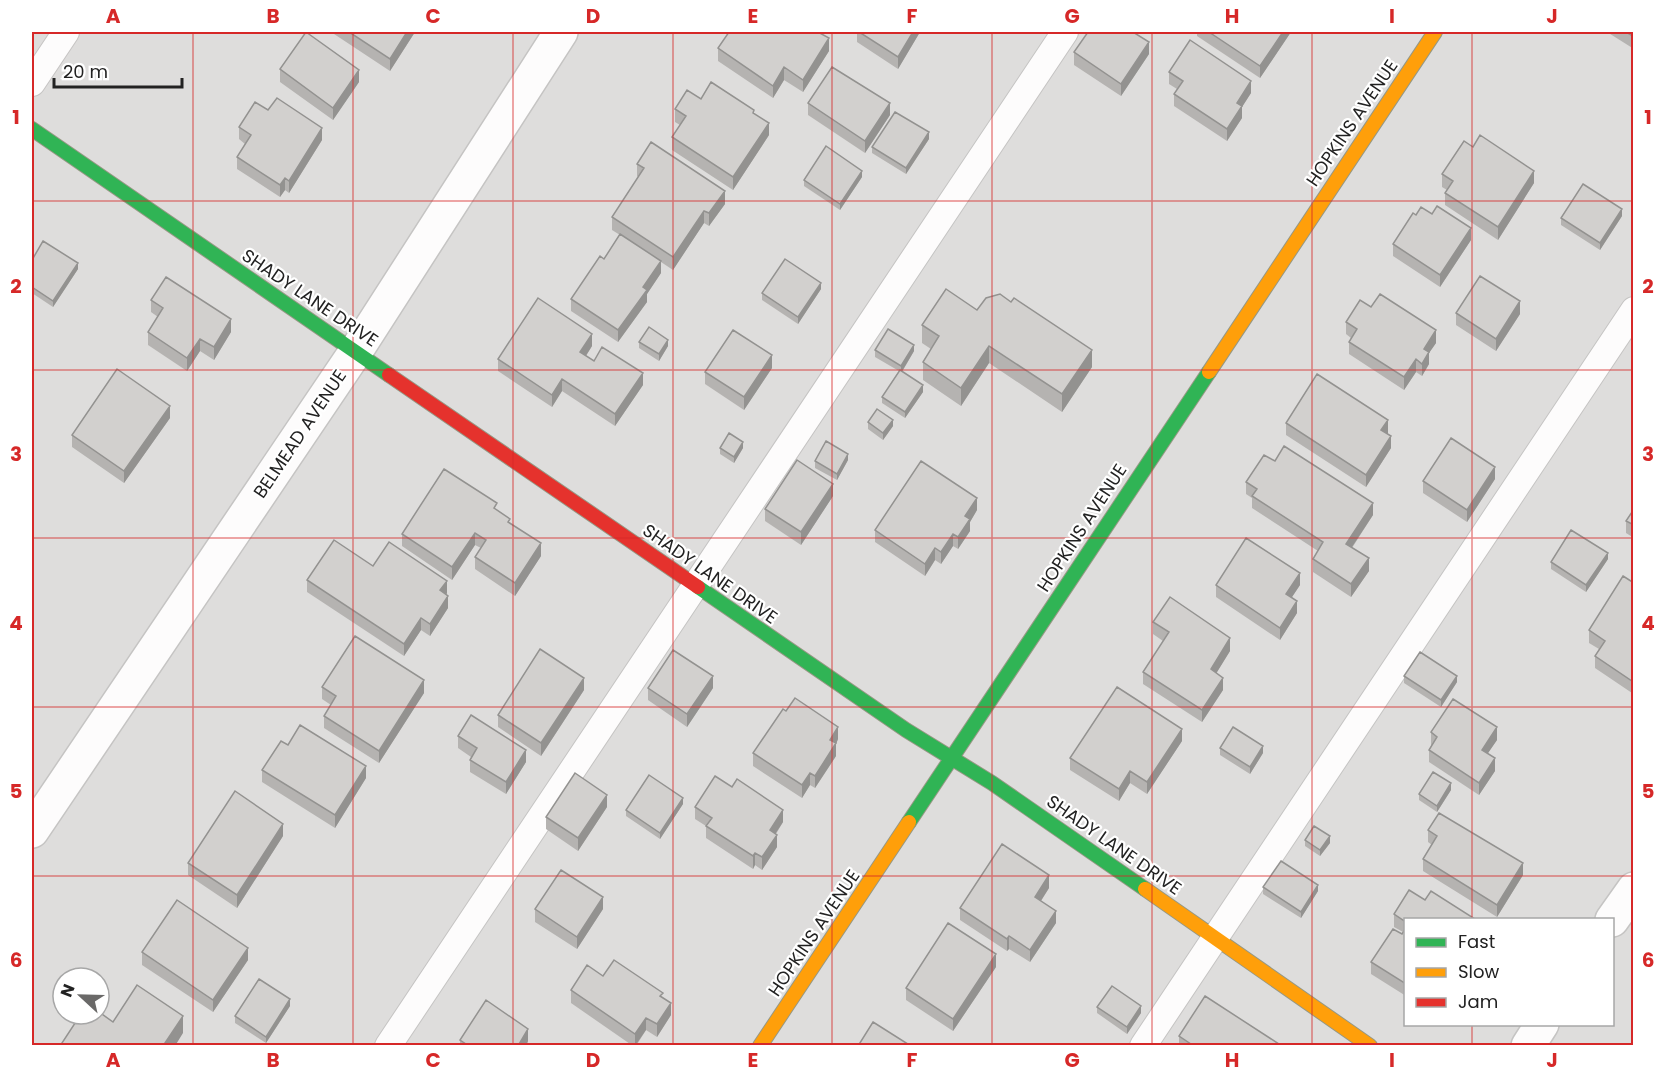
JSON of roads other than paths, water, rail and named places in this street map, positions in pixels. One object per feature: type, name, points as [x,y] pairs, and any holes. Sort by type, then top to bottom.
[{"type":"street","name":"BELMEAD AVENUE","points":[[32,831],[356,351],[561,32]]},
{"type":"street","name":"HOPKINS AVENUE","points":[[760,1046],[1256,298],[1436,32]]},
{"type":"street","name":"SHADY LANE DRIVE","points":[[32,129],[694,585],[992,783],[1370,1046]]},
{"type":"street","points":[[1613,918],[1634,889]]},
{"type":"street","points":[[1528,1046],[1541,1026]]},
{"type":"lane","points":[[32,83],[66,32]]},
{"type":"lane","points":[[388,1046],[1065,32]]},
{"type":"lane","points":[[1143,1046],[1634,310]]}]
